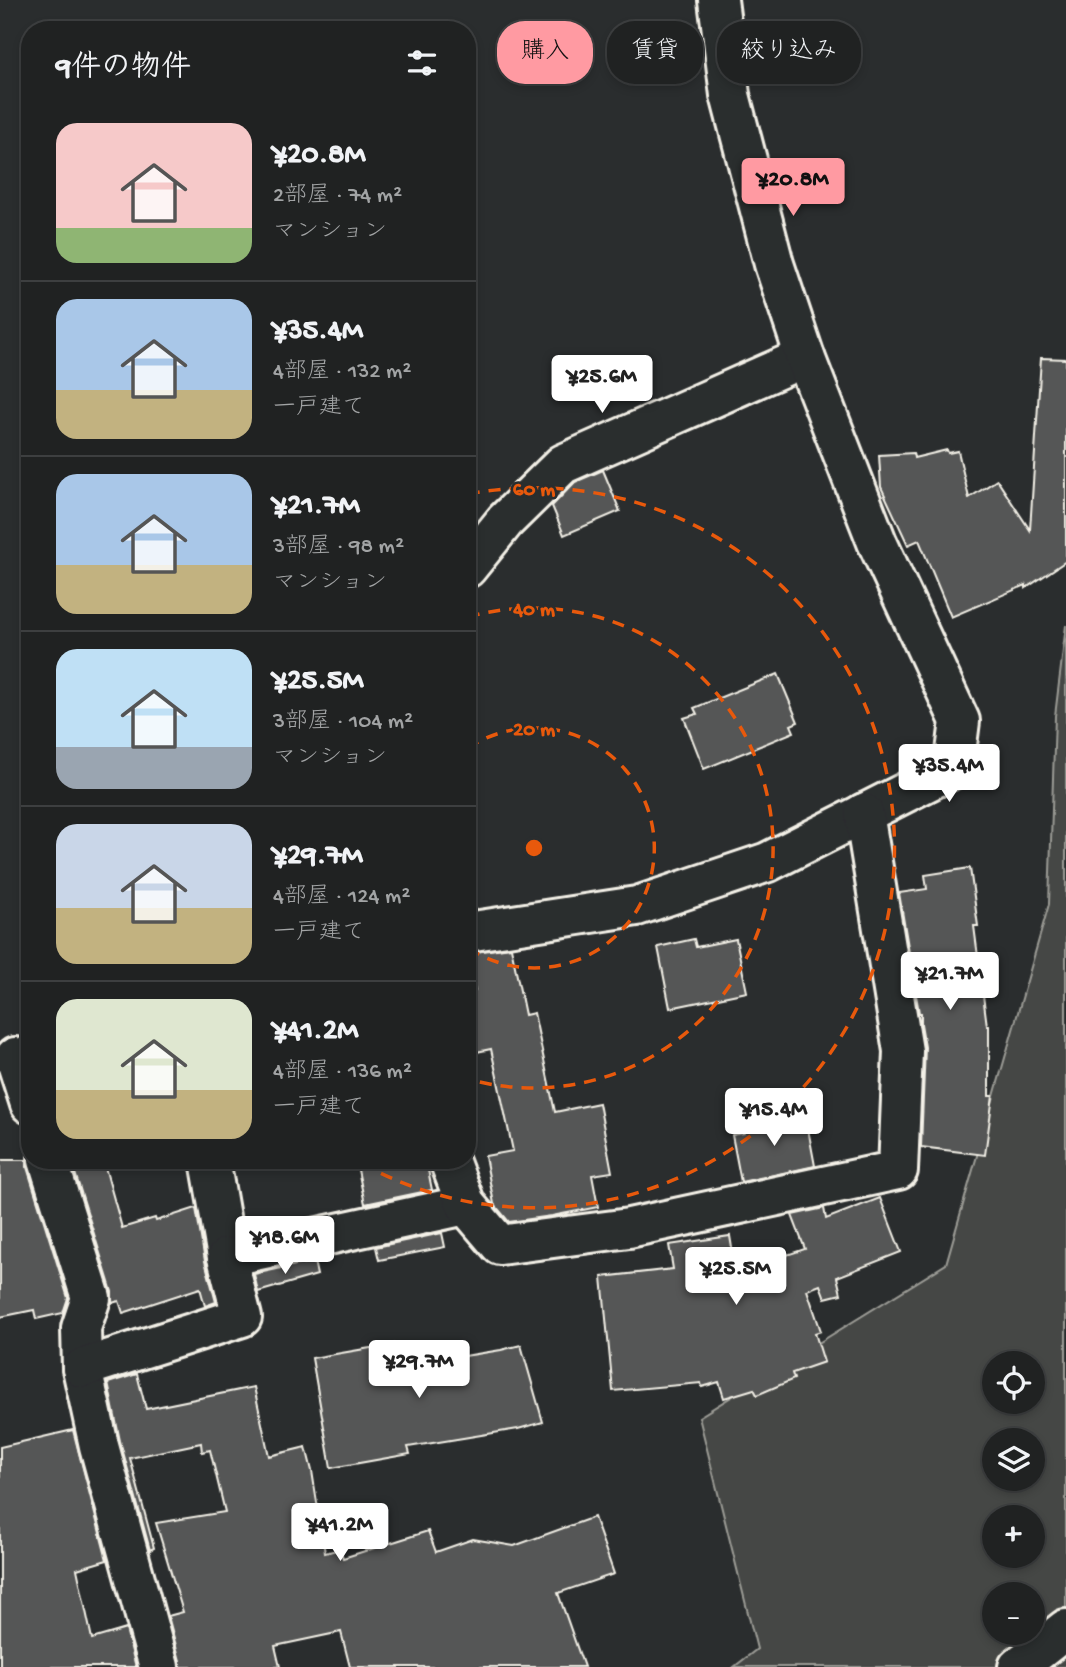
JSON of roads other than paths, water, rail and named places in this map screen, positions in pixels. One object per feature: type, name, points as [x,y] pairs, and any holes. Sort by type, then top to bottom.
[{"type":"street","points":[[476,931],[637,906],[768,862],[954,768],[960,721],[877,542],[805,357],[774,264],[730,95],[719,0]]},
{"type":"street","points":[[476,557],[505,521],[563,464],[805,357]]},
{"type":"street","points":[[452,1169],[466,1205],[500,1245],[629,1228],[898,1170],[903,1051],[864,813]]},
{"type":"street","points":[[15,1057],[21,1076]]},
{"type":"street","points":[[51,1169],[91,1298],[80,1328],[82,1368],[99,1446],[159,1667]]},
{"type":"street","points":[[82,1368],[242,1317],[227,1257],[212,1169]]},
{"type":"street","points":[[227,1257],[466,1205]]},
{"type":"street","points":[[1018,1667],[1066,1629]]}]
